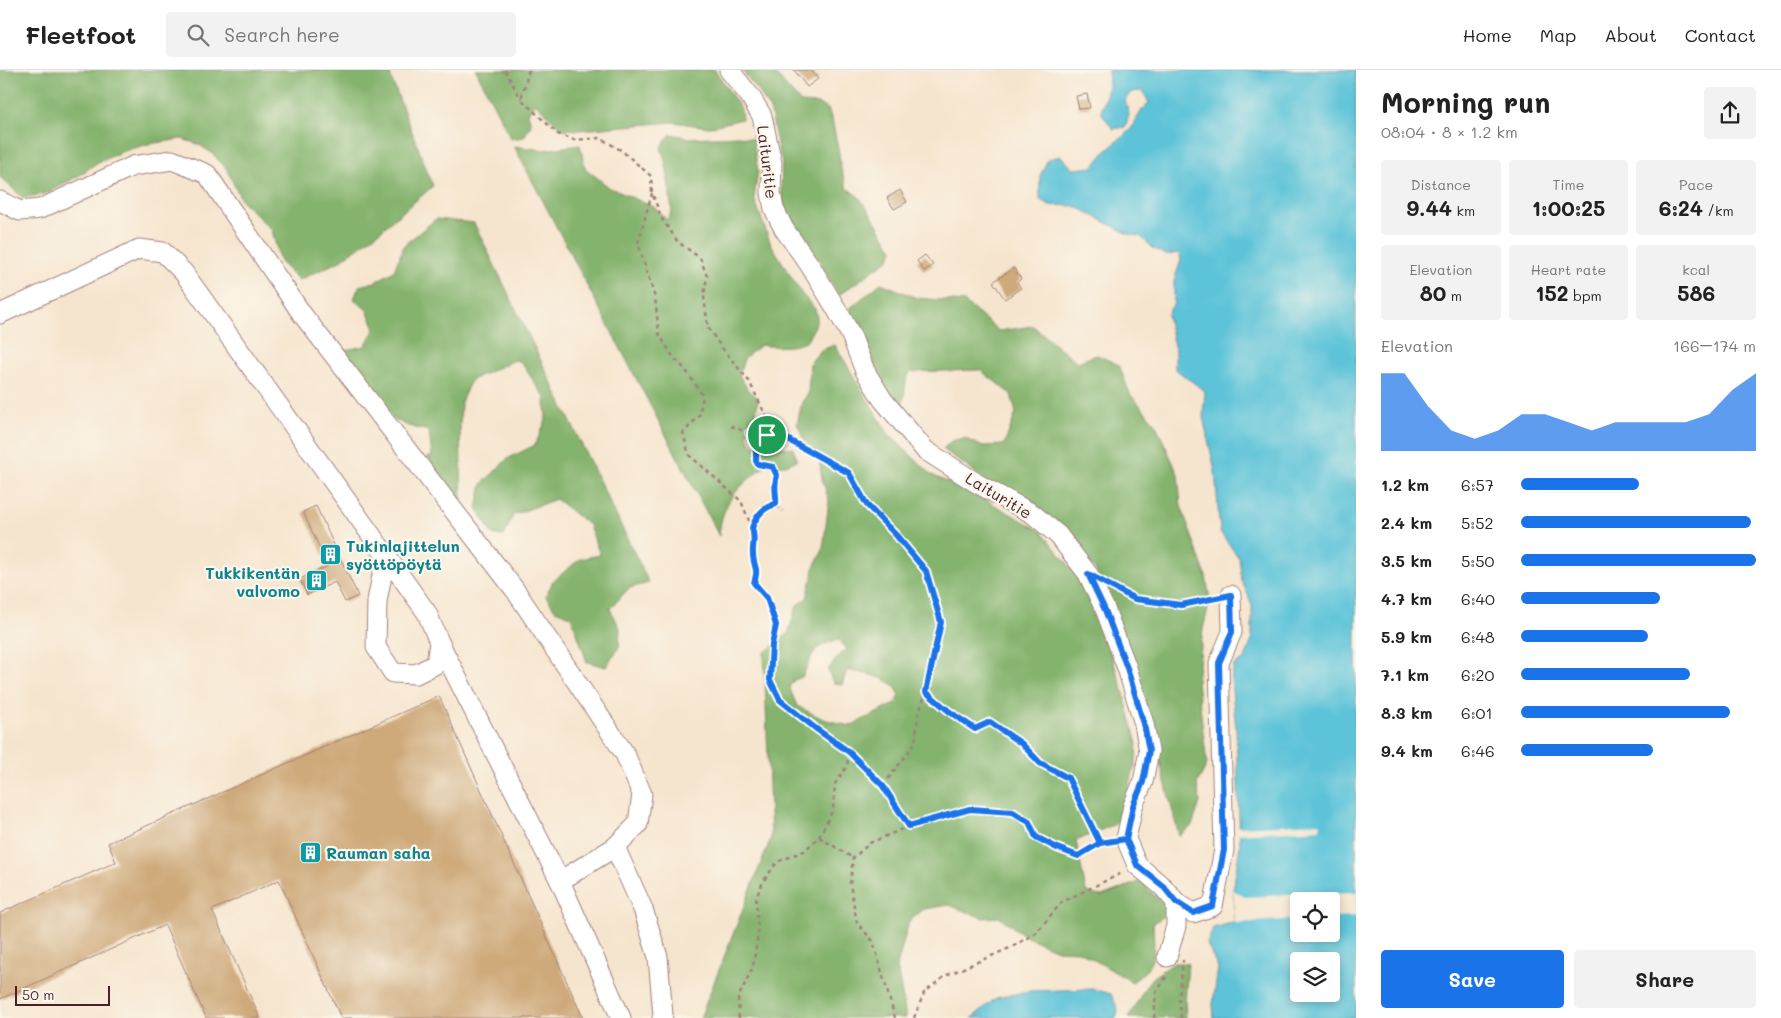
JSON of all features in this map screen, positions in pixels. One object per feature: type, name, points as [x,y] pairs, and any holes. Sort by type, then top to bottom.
[{"type":"street","name":"Laituritie","points":[[729,70],[750,96],[762,116],[772,163],[771,193],[774,209],[784,229],[809,264],[837,310],[851,335],[865,371],[882,400],[925,450],[978,484],[1033,514],[1058,535],[1088,574],[1105,610],[1127,668],[1144,724],[1149,751],[1143,782],[1133,806],[1126,839]]},
{"type":"street","points":[[0,201],[20,211],[40,209],[133,166],[172,160],[206,174],[302,314],[515,590],[625,754],[642,794],[638,824],[615,847],[560,881]]},
{"type":"street","points":[[0,314],[138,249],[163,252],[184,273],[427,613],[439,642],[560,881],[621,1018]]},
{"type":"street","points":[[386,555],[377,601],[376,647],[393,673],[416,674],[436,664],[439,642]]},
{"type":"street","points":[[1126,839],[1137,865],[1163,886],[1176,902],[1193,913],[1213,906],[1224,850],[1219,663],[1232,632],[1231,595]]},
{"type":"street","points":[[615,847],[643,909],[658,957],[662,1018]]},
{"type":"street","points":[[1175,958],[1176,902]]},
{"type":"path","points":[[505,70],[521,99],[558,134],[574,140],[600,138],[622,150],[651,176],[652,193],[662,218],[678,242],[700,258],[707,276],[704,296],[708,328],[749,381],[766,416],[767,435]]},
{"type":"path","points":[[521,99],[529,70]]},
{"type":"path","points":[[652,193],[638,243],[655,298],[659,334],[673,357],[685,369],[703,396],[698,416],[683,433],[689,455],[741,501],[755,535],[753,556],[757,570],[754,583],[767,598],[776,625],[772,644],[770,680],[780,700],[849,752],[883,786],[909,826]]},
{"type":"path","points":[[731,426],[749,433],[785,438],[849,473],[867,505],[896,535],[926,571],[941,622],[926,692],[918,715],[915,743],[883,786]]},
{"type":"path","points":[[749,433],[756,450],[756,461],[758,464],[773,467],[777,476],[774,482],[777,496],[776,504]]},
{"type":"path","points":[[752,528],[754,520],[766,507],[776,504]]},
{"type":"path","points":[[776,504],[783,511]]},
{"type":"path","points":[[1088,574],[1135,599],[1181,605],[1231,595]]},
{"type":"path","points":[[926,692],[975,729],[990,722],[1022,744],[1040,763],[1068,778],[1100,843]]},
{"type":"path","points":[[739,1018],[738,998],[754,967],[758,934],[756,898],[762,882],[777,862],[804,851],[819,838],[833,810],[835,784],[847,766],[849,752]]},
{"type":"path","points":[[894,1017],[873,941],[857,923],[850,884],[853,858],[870,843],[909,826],[970,809],[1013,812],[1029,822],[1036,837],[1078,856],[1100,843],[1126,839]]},
{"type":"path","points":[[819,838],[853,858]]},
{"type":"path","points":[[914,1018],[924,993],[945,976],[1012,947],[1036,933],[1062,902],[1137,865]]},
{"type":"path","points":[[1154,1018],[1156,993],[1175,958],[1183,966],[1179,1001],[1181,1018]]},
{"type":"green space","points":[[0,70],[388,70],[433,186],[379,232],[340,261],[299,280],[280,262],[272,230],[242,201],[226,168],[212,153],[198,144],[182,139],[148,144],[121,152],[95,164],[80,175],[47,193],[23,198],[0,177]]},
{"type":"green space","points":[[476,70],[715,70],[741,109],[742,119],[709,127],[672,122],[580,130],[562,129],[535,103],[528,113],[531,124],[524,137],[511,139]]},
{"type":"green space","points":[[741,70],[772,70],[801,103],[818,104],[828,109],[847,188],[859,197],[893,250],[888,260],[839,295],[818,259],[792,224],[784,206],[781,192],[782,162],[771,112],[758,90]]},
{"type":"green space","points":[[671,134],[690,138],[739,136],[753,139],[758,172],[754,198],[770,242],[801,293],[815,309],[817,317],[815,326],[806,342],[783,346],[760,345],[744,359],[739,375],[748,390],[758,398],[756,415],[747,435],[752,445],[793,448],[797,460],[786,465],[766,465],[740,487],[724,512],[719,536],[514,146],[543,150],[580,145],[585,168],[610,188],[654,207],[667,220],[672,211],[666,164],[661,147]]},
{"type":"green space","points":[[436,219],[474,223],[649,583],[629,588],[610,609],[620,628],[619,647],[606,667],[587,662],[571,616],[555,610],[546,596],[553,581],[580,559],[600,555],[589,525],[556,499],[513,515],[504,536],[492,534],[477,508],[482,484],[507,459],[535,445],[546,420],[545,398],[521,362],[515,360],[471,380],[461,402],[462,500],[427,457],[432,457],[429,431],[408,426],[392,418],[365,383],[345,350],[365,346],[375,328],[367,310],[354,299],[359,286],[375,282],[394,271],[404,245]]},
{"type":"green space","points":[[881,283],[917,298],[964,302],[999,331],[1033,326],[1077,362],[1097,355],[1119,365],[1130,394],[1155,423],[1178,474],[1181,506],[1206,576],[1210,600],[1203,629],[1197,682],[1207,764],[1197,784],[1200,802],[1192,826],[1179,836],[1135,665],[1095,569],[985,480],[943,449],[951,441],[964,438],[981,446],[1004,445],[1016,413],[1011,394],[980,370],[910,372],[906,381],[903,403],[898,407],[885,392],[849,309]]},
{"type":"green space","points":[[835,345],[889,435],[932,475],[986,500],[1041,531],[1082,581],[1102,627],[1124,694],[1137,744],[1136,761],[1120,822],[1076,841],[1086,891],[1102,896],[1143,880],[1148,889],[1167,907],[1165,915],[1153,924],[1154,950],[1150,964],[1132,982],[1079,951],[1057,950],[1027,937],[999,917],[983,918],[949,905],[924,909],[909,921],[897,966],[906,1018],[700,1018],[771,838],[764,653],[788,634],[797,605],[807,598],[815,565],[823,550],[829,500],[822,479],[819,457],[805,441],[797,424],[802,402],[808,394],[810,363],[821,350]],"holes":[[[839,640],[847,649],[828,670],[833,683],[842,685],[847,670],[885,680],[896,689],[900,696],[895,704],[850,726],[823,719],[797,706],[789,687],[794,680],[802,677],[811,657],[818,648]]]},
{"type":"green space","points":[[1174,963],[1188,963],[1185,1002],[1186,1018],[1128,1018],[1153,977]]},
{"type":"water","points":[[1108,70],[1356,70],[1356,1018],[1214,1018],[1213,1004],[1218,968],[1207,944],[1213,928],[1235,922],[1233,890],[1240,845],[1236,728],[1231,681],[1234,665],[1245,659],[1252,640],[1252,605],[1242,581],[1239,558],[1220,532],[1215,471],[1203,417],[1205,391],[1175,369],[1175,350],[1167,315],[1174,303],[1174,281],[1181,260],[1179,253],[1166,255],[1153,248],[1140,236],[1128,234],[1075,206],[1050,205],[1040,200],[1040,176],[1048,159],[1061,156],[1073,169],[1093,167],[1106,151],[1131,129],[1142,110],[1149,103],[1143,91],[1131,92],[1125,100],[1129,115],[1125,127],[1113,129],[1101,112],[1109,85]]},
{"type":"water","points":[[1093,989],[1111,994],[1118,1010],[1116,1018],[972,1018],[996,998],[1030,991]]},
{"type":"pier","points":[[1320,823],[1320,829],[1237,834],[1237,827]]},
{"type":"pier","points":[[1233,890],[1245,897],[1290,895],[1290,920],[1235,923]]},
{"type":"pier","points":[[1356,892],[1356,916],[1340,917],[1340,893]]},
{"type":"building","points":[[794,70],[811,70],[818,79],[807,87]]},
{"type":"building","points":[[1087,94],[1090,108],[1079,109],[1076,96]]},
{"type":"building","points":[[900,190],[907,202],[894,209],[887,198]]},
{"type":"building","points":[[925,255],[933,265],[924,271],[917,261]]},
{"type":"building","points":[[1014,268],[1021,279],[1017,282],[1021,288],[1005,299],[993,282]]},
{"type":"building","name":"Tukinlajittelun syöttöpöytä","points":[[316,506],[358,596],[345,602],[335,582],[307,595],[300,579],[328,566],[303,512]]},
{"type":"building","name":"Rauman saha","points":[[439,696],[583,1018],[341,1018],[279,880],[212,910],[260,1018],[206,1018],[165,925],[0,999],[0,913],[116,862],[108,843]]},
{"type":"place","name":"Tukinlajittelun syöttöpöytä","points":[[330,554]]},
{"type":"place","name":"Tukkikentän valvomo","points":[[316,581]]},
{"type":"place","name":"Rauman saha","points":[[310,852]]},
{"type":"route","points":[[767,435],[749,433],[756,450],[756,461],[758,464],[773,467],[777,476],[774,482],[777,496],[776,504],[766,507],[754,520],[752,528],[755,535],[753,556],[757,570],[754,583],[767,598],[776,625],[772,644],[770,680],[780,700],[849,752],[883,786],[909,826],[970,809],[1013,812],[1029,822],[1036,837],[1078,856],[1100,843],[1126,839],[1133,806],[1143,782],[1149,751],[1144,724],[1127,668],[1105,610],[1088,574],[1135,599],[1181,605],[1231,595],[1232,632],[1219,663],[1224,792],[1224,850],[1213,906],[1193,913],[1176,902],[1163,886],[1137,865],[1126,839],[1100,843],[1082,803],[1068,778],[1040,763],[1022,744],[990,722],[975,729],[926,692],[941,622],[926,571],[896,535],[867,505],[849,473],[785,438],[767,435]]}]
